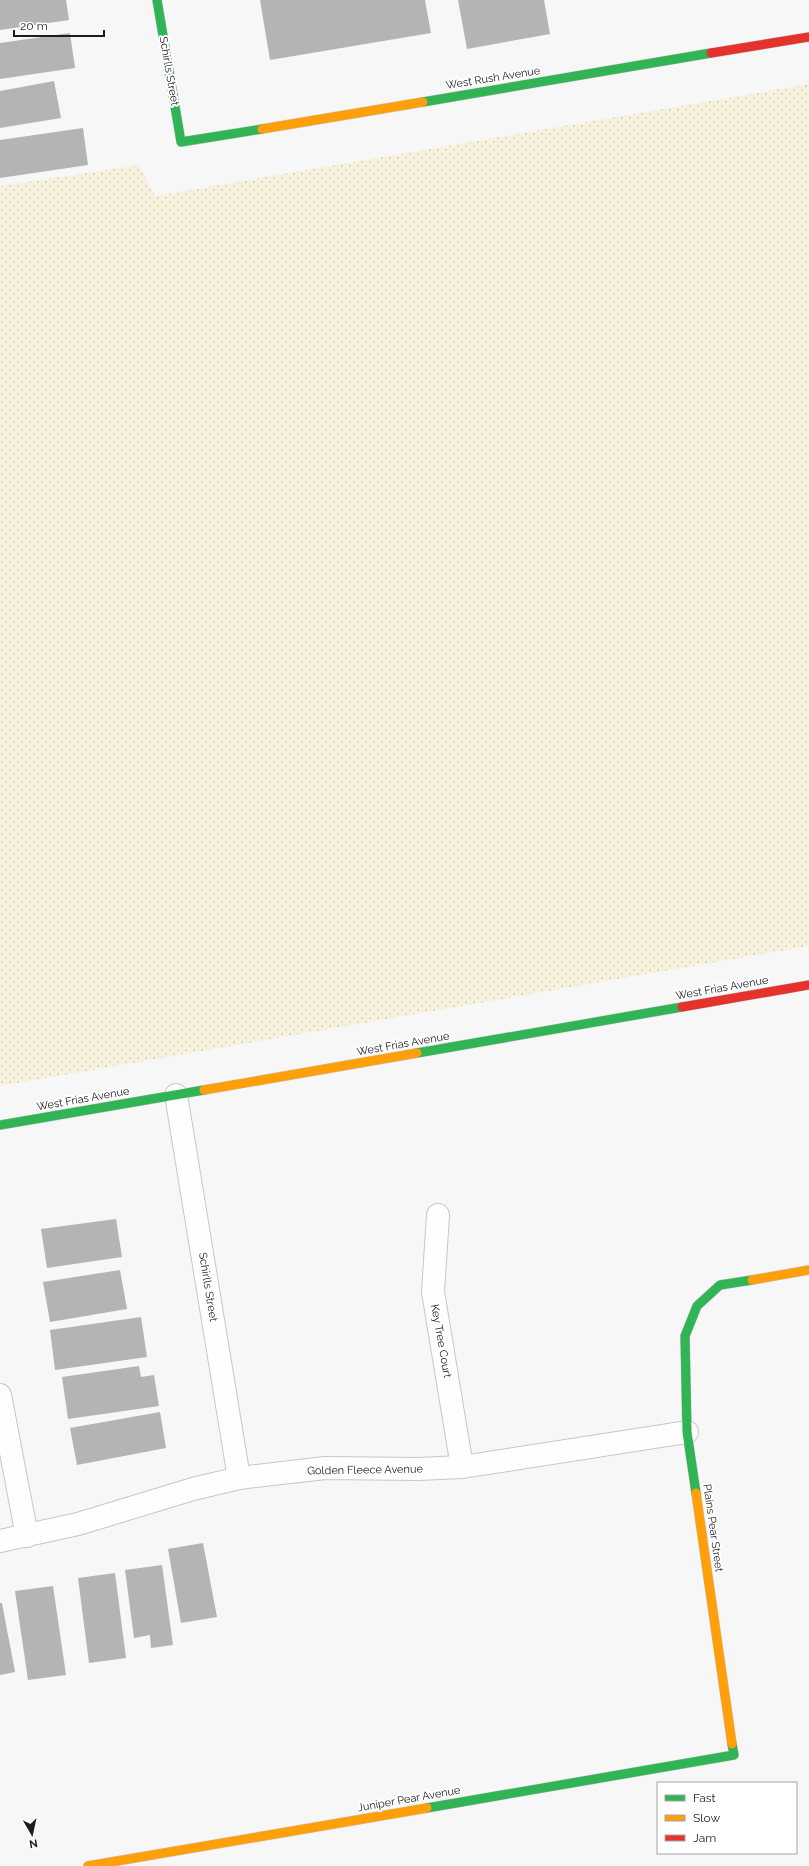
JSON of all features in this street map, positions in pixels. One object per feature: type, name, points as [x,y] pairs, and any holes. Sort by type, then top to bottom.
[{"type":"street","name":"Schirlls Street","points":[[157,0],[182,142]]},
{"type":"street","name":"West Rush Avenue","points":[[182,142],[809,37]]},
{"type":"street","name":"West Frias Avenue","points":[[0,1125],[809,985]]},
{"type":"street","name":"Schirlls Street","points":[[176,1095],[239,1478]]},
{"type":"street","name":"Key Tree Court","points":[[438,1215],[433,1292],[462,1467]]},
{"type":"street","name":"Plains Pear Street","points":[[734,1755],[687,1432],[685,1336],[697,1306],[720,1285],[809,1270]]},
{"type":"street","points":[[0,1396],[27,1536]]},
{"type":"street","name":"Golden Fleece Avenue","points":[[0,1541],[78,1524],[193,1489],[239,1478],[325,1468],[418,1469],[462,1467],[687,1432]]},
{"type":"street","name":"Juniper Pear Avenue","points":[[88,1866],[734,1755]]},
{"type":"sand","points":[[809,84],[809,946],[0,1086],[0,186],[139,165],[155,196]]},
{"type":"building","points":[[0,0],[66,0],[69,20],[0,30]]},
{"type":"building","points":[[260,0],[425,0],[431,33],[270,60]]},
{"type":"building","points":[[458,0],[544,0],[550,34],[467,49]]},
{"type":"building","points":[[70,33],[75,68],[0,79],[0,43]]},
{"type":"building","points":[[54,81],[61,118],[0,128],[0,91]]},
{"type":"building","points":[[83,128],[88,165],[0,178],[0,140]]},
{"type":"building","points":[[116,1219],[122,1257],[47,1268],[41,1229]]},
{"type":"building","points":[[120,1270],[127,1309],[50,1322],[43,1282]]},
{"type":"building","points":[[141,1317],[147,1357],[55,1370],[50,1330]]},
{"type":"building","points":[[139,1366],[141,1377],[154,1375],[159,1406],[68,1419],[62,1377]]},
{"type":"building","points":[[160,1412],[166,1448],[77,1465],[70,1428]]},
{"type":"building","points":[[203,1543],[217,1617],[181,1623],[168,1549]]},
{"type":"building","points":[[162,1565],[173,1645],[151,1648],[150,1635],[134,1638],[125,1570]]},
{"type":"building","points":[[115,1573],[126,1658],[89,1663],[78,1578]]},
{"type":"building","points":[[53,1586],[66,1675],[28,1680],[15,1591]]},
{"type":"building","points":[[0,1603],[2,1603],[15,1672],[0,1675]]},
{"type":"traffic: fast","points":[[157,0],[181,142],[262,129]]},
{"type":"traffic: fast","points":[[423,102],[711,53]]},
{"type":"traffic: fast","points":[[417,1053],[682,1007]]},
{"type":"traffic: fast","points":[[0,1125],[204,1090]]},
{"type":"traffic: fast","points":[[696,1493],[687,1432],[685,1336],[697,1306],[720,1285],[752,1280]]},
{"type":"traffic: fast","points":[[427,1808],[734,1755],[732,1744]]},
{"type":"traffic: slow","points":[[262,129],[423,102]]},
{"type":"traffic: slow","points":[[204,1090],[417,1053]]},
{"type":"traffic: slow","points":[[752,1280],[809,1270]]},
{"type":"traffic: slow","points":[[696,1493],[732,1744]]},
{"type":"traffic: slow","points":[[88,1866],[427,1808]]},
{"type":"traffic: jam","points":[[711,53],[809,37]]},
{"type":"traffic: jam","points":[[682,1007],[809,985]]}]
